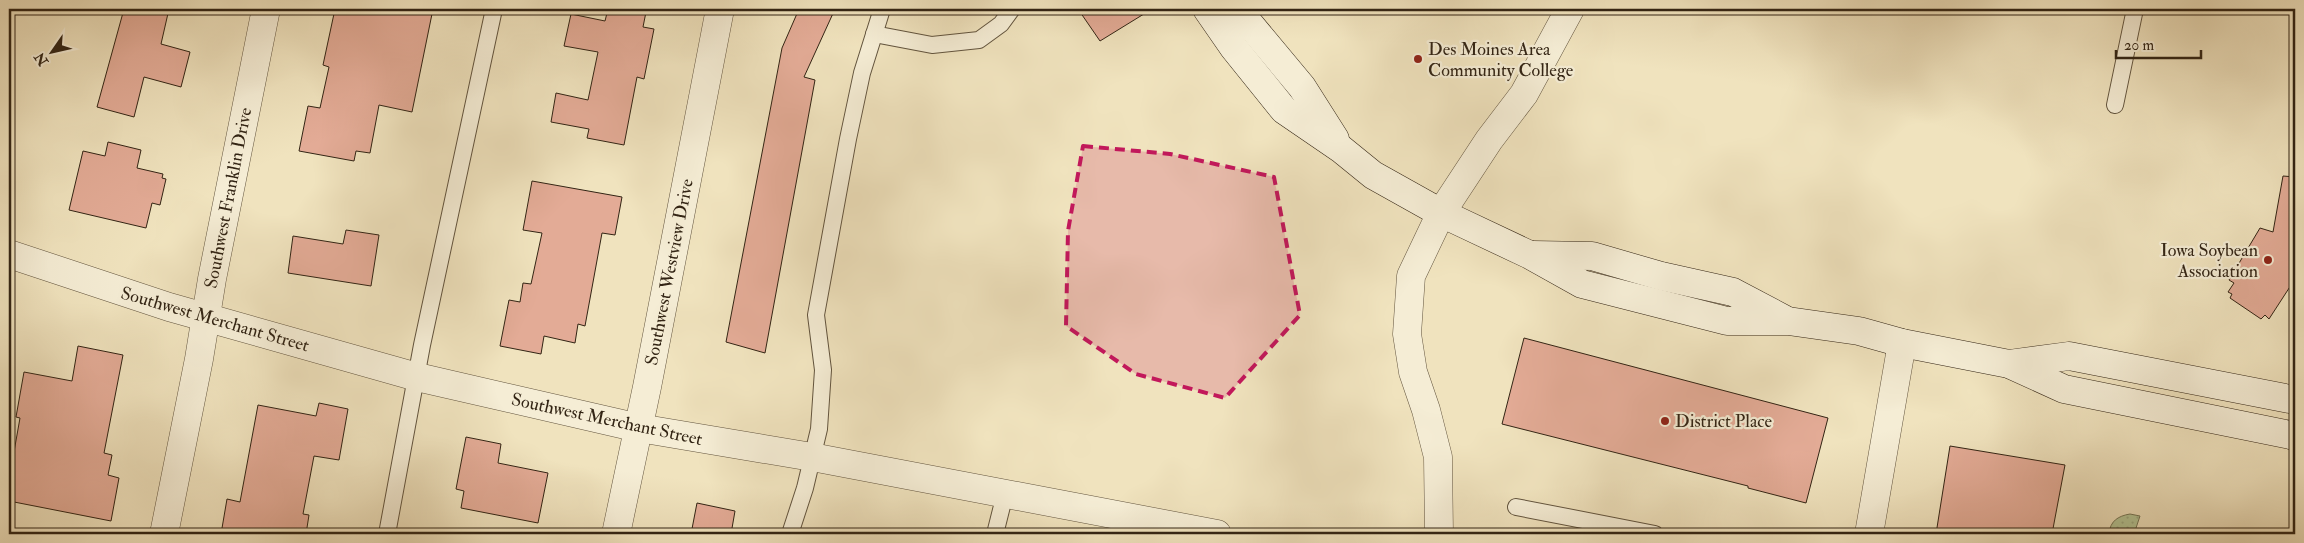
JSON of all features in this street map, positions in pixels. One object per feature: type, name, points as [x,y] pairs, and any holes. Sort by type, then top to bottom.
[{"type":"street","name":"Southwest Franklin Drive","points":[[164,534],[212,279],[266,9]]},
{"type":"street","name":"Southwest Westview Drive","points":[[616,534],[639,428],[720,9]]},
{"type":"street","points":[[1207,9],[1234,48],[1284,110],[1341,149],[1373,175],[1441,213],[1530,255],[1582,284],[1727,321],[1788,321],[1859,331],[1902,343],[2009,364],[2064,389],[2295,436]]},
{"type":"street","points":[[1237,9],[1302,87],[1341,149]]},
{"type":"street","points":[[1439,534],[1438,457],[1426,410],[1413,372],[1407,334],[1411,276],[1441,213],[1489,140],[1524,94],[1570,9]]},
{"type":"street","name":"Southwest Merchant Street","points":[[9,254],[206,318],[418,377],[639,428],[812,457],[1217,534]]},
{"type":"street","points":[[1869,534],[1902,343]]},
{"type":"street","points":[[2009,364],[2069,356],[2295,400]]},
{"type":"lane","points":[[388,534],[418,377],[422,345],[494,9]]},
{"type":"lane","points":[[790,534],[805,488],[819,429],[823,370],[816,315],[848,139],[862,74],[882,9]]},
{"type":"lane","points":[[874,34],[932,45],[979,40],[1001,24],[1012,9]]},
{"type":"lane","points":[[2115,105],[2134,9]]},
{"type":"lane","points":[[995,534],[1005,494]]},
{"type":"lane","points":[[1516,507],[1650,534]]},
{"type":"highlighted area","points":[[1083,146],[1170,154],[1274,177],[1300,315],[1225,398],[1136,374],[1066,326],[1068,231]]},
{"type":"green space","points":[[2130,514],[2140,516],[2134,534],[2109,534],[2115,520]]},
{"type":"building","points":[[124,9],[169,9],[161,44],[190,52],[181,87],[144,77],[134,117],[97,107]]},
{"type":"building","points":[[335,9],[433,9],[412,112],[379,105],[370,153],[356,151],[354,161],[299,151],[308,106],[320,108],[329,67],[323,65]]},
{"type":"building","points":[[608,9],[628,9],[646,12],[643,27],[654,29],[644,79],[637,77],[624,145],[587,138],[589,129],[551,122],[556,93],[588,100],[598,52],[564,46],[571,14],[605,21]]},
{"type":"building","points":[[799,9],[835,9],[804,77],[815,80],[765,353],[726,342],[782,48]]},
{"type":"building","points":[[1078,9],[1152,9],[1100,41]]},
{"type":"building","points":[[108,142],[141,150],[137,168],[163,174],[162,178],[166,179],[160,205],[152,203],[146,228],[69,210],[83,151],[105,156]]},
{"type":"building","name":"Iowa Soybean Association","points":[[2283,176],[2295,177],[2295,279],[2269,319],[2265,315],[2261,319],[2230,298],[2232,294],[2228,292],[2234,283],[2229,280],[2260,228],[2273,232]]},
{"type":"building","points":[[532,181],[622,197],[615,235],[602,233],[585,326],[578,324],[575,343],[544,336],[541,354],[500,346],[509,300],[520,302],[523,283],[531,284],[542,233],[523,230]]},
{"type":"building","points":[[346,230],[379,235],[371,286],[288,273],[293,236],[343,244]]},
{"type":"building","name":"District Place","points":[[1524,338],[1828,418],[1806,503],[1748,488],[1748,486],[1502,424]]},
{"type":"building","points":[[78,346],[123,355],[104,453],[112,455],[108,475],[119,478],[111,521],[9,501],[9,480],[20,418],[16,417],[24,372],[72,381]]},
{"type":"building","points":[[319,403],[348,409],[339,460],[314,456],[303,514],[309,515],[306,534],[221,534],[227,499],[240,502],[258,405],[316,416]]},
{"type":"building","points":[[466,437],[501,444],[498,463],[548,473],[538,523],[461,508],[464,491],[456,489]]},
{"type":"building","points":[[1950,446],[2065,465],[2052,534],[1936,534]]},
{"type":"building","points":[[697,503],[735,511],[731,534],[691,534]]},
{"type":"place","name":"Des Moines Area Community College","points":[[1418,59]]},
{"type":"place","name":"Iowa Soybean Association","points":[[2268,260]]},
{"type":"place","name":"District Place","points":[[1665,421]]}]
